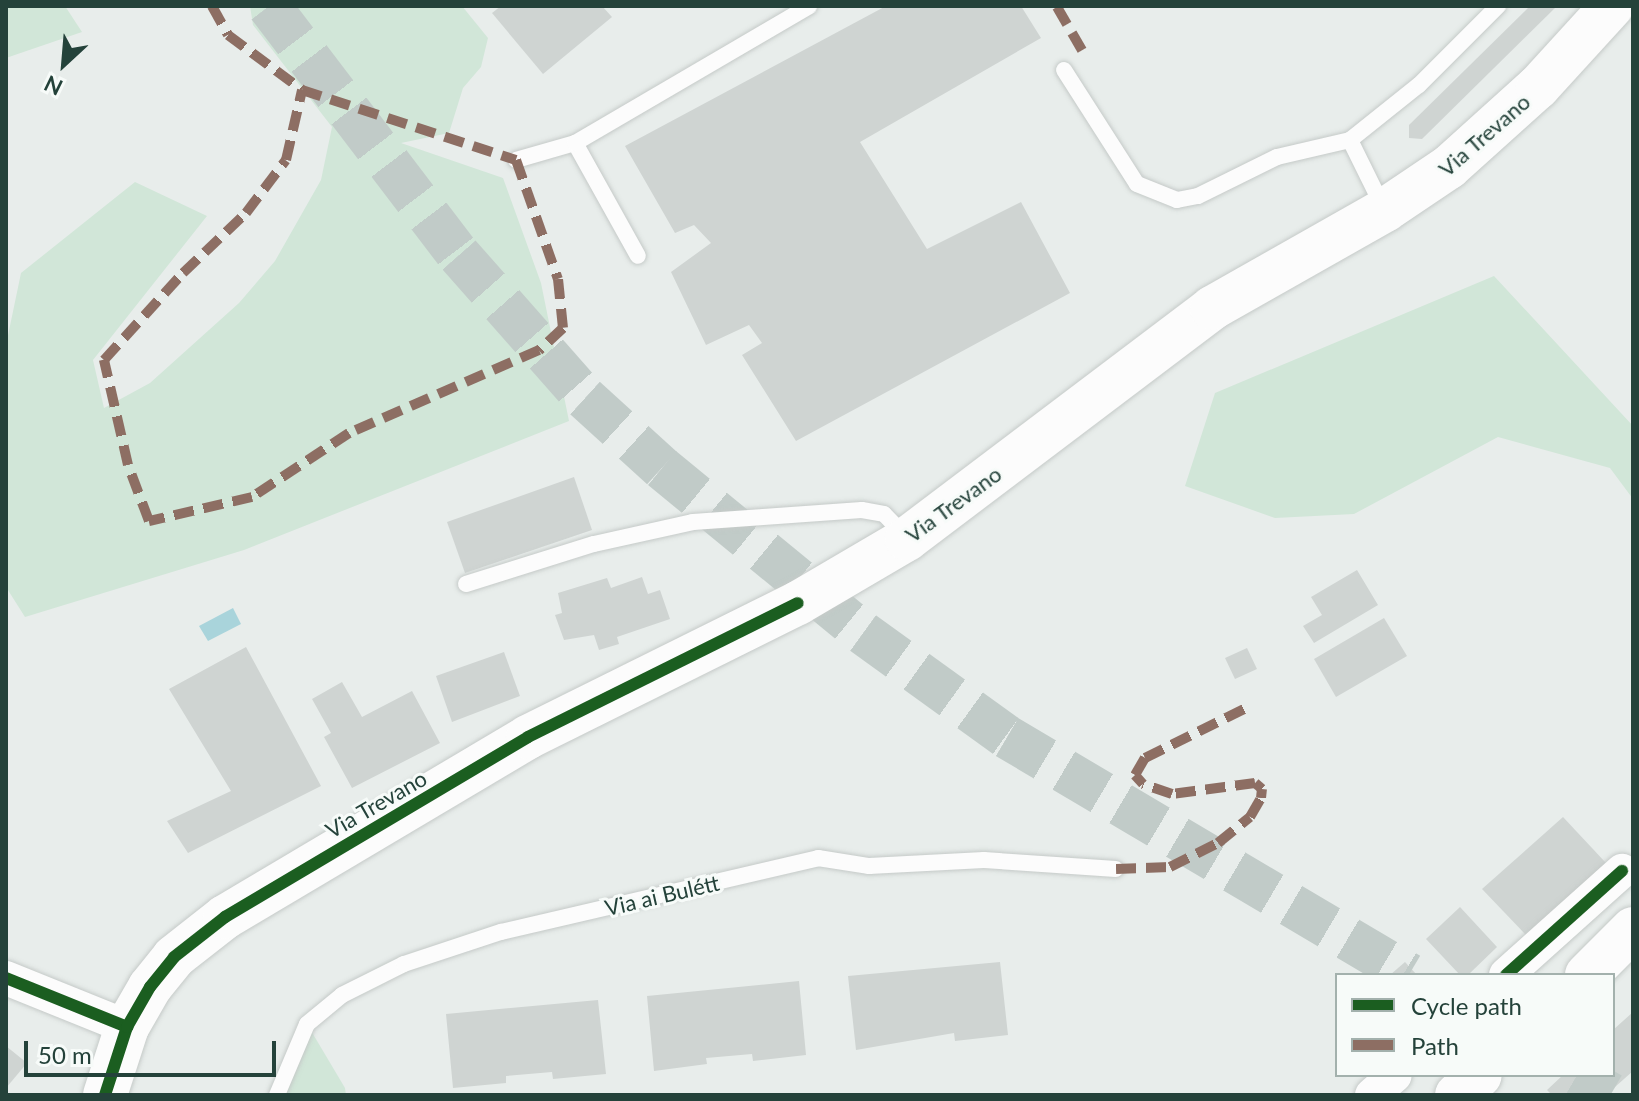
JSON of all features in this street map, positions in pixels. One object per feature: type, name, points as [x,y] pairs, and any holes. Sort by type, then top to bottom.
[{"type":"main road","name":"Via Trevano","points":[[105,1095],[127,1027],[162,971],[225,917],[528,737],[798,603],[907,539],[1212,308],[1385,210],[1479,143],[1612,6]]},
{"type":"main road","points":[[1589,973],[1633,929]]},
{"type":"main road","points":[[1457,1095],[1478,1077]]},
{"type":"street","points":[[1508,973],[1622,871]]},
{"type":"street","points":[[6,978],[127,1027]]},
{"type":"street","points":[[1372,1095],[1393,1077]]},
{"type":"lane","points":[[516,160],[575,143],[809,6]]},
{"type":"lane","points":[[1064,70],[1137,184],[1162,198],[1198,196],[1277,157],[1350,140],[1419,85],[1498,6]]},
{"type":"lane","points":[[1350,140],[1385,210]]},
{"type":"lane","points":[[575,143],[638,256]]},
{"type":"lane","points":[[466,584],[594,544],[693,522],[862,510],[884,514],[907,539]]},
{"type":"lane","name":"Via ai Bulétt","points":[[277,1095],[307,1024],[342,995],[404,964],[501,932],[818,858],[869,866],[984,860],[1116,869]]},
{"type":"green space","points":[[6,6],[65,6],[82,32],[6,58]]},
{"type":"green space","points":[[250,6],[462,6],[488,38],[481,67],[463,88],[449,133],[401,143],[503,178],[541,283],[569,421],[244,550],[25,617],[6,587],[6,345],[21,273],[135,182],[207,216],[93,360],[104,408],[150,383],[239,303],[275,261],[321,180],[332,127],[253,25]]},
{"type":"green space","points":[[1494,276],[1633,426],[1633,499],[1610,468],[1498,437],[1354,514],[1275,518],[1185,486],[1215,393]]},
{"type":"green space","points":[[307,1024],[345,1088],[346,1095],[277,1095]]},
{"type":"water","points":[[233,608],[241,624],[208,641],[199,626]]},
{"type":"building","points":[[501,6],[602,6],[612,17],[543,74],[492,13]]},
{"type":"building","points":[[886,6],[1021,6],[1041,38],[860,142],[927,249],[1021,202],[1070,293],[796,441],[742,355],[762,343],[749,325],[706,345],[671,272],[711,243],[694,225],[675,233],[625,146]]},
{"type":"building","points":[[1530,6],[1557,6],[1422,139],[1409,138],[1409,125]]},
{"type":"building","points":[[574,477],[592,530],[465,573],[447,522]]},
{"type":"building","points":[[1357,570],[1378,605],[1314,643],[1303,626],[1322,615],[1311,597]]},
{"type":"building","points":[[642,577],[648,594],[660,590],[670,619],[617,637],[619,644],[599,650],[594,635],[564,640],[555,615],[562,613],[558,593],[607,578],[611,588]]},
{"type":"building","points":[[1384,618],[1407,656],[1336,697],[1314,659]]},
{"type":"building","points":[[246,647],[321,786],[188,853],[167,821],[231,791],[169,689]]},
{"type":"building","points":[[1247,648],[1257,669],[1235,679],[1225,658]]},
{"type":"building","points":[[504,652],[520,696],[452,722],[436,676]]},
{"type":"building","points":[[342,682],[362,717],[412,691],[440,743],[352,788],[324,737],[331,733],[312,699]]},
{"type":"building","points":[[1563,817],[1606,863],[1527,936],[1482,889]]},
{"type":"building","points":[[1460,907],[1497,947],[1470,973],[1458,973],[1426,939]]},
{"type":"building","points":[[1000,962],[1008,1035],[955,1041],[954,1033],[856,1050],[848,976]]},
{"type":"building","points":[[1405,962],[1415,973],[1392,973]]},
{"type":"building","points":[[799,981],[806,1055],[753,1061],[752,1054],[706,1058],[707,1064],[654,1071],[647,996]]},
{"type":"building","points":[[598,1000],[606,1074],[553,1079],[552,1072],[506,1076],[506,1083],[453,1088],[446,1014]]},
{"type":"building","points":[[1633,1012],[1633,1071],[1606,1095],[1552,1095],[1547,1090],[1561,1077],[1615,1077],[1615,1028]]},
{"type":"building","points":[[6,1046],[27,1063],[6,1088]]},
{"type":"tunnel","points":[[269,6],[459,255],[585,398],[662,468],[863,633],[1007,737],[1406,973]]},
{"type":"tunnel","points":[[1580,1077],[1611,1095]]},
{"type":"marked path","points":[[212,6],[228,35],[302,90],[516,160],[558,279],[563,328],[539,350],[349,433],[252,497],[149,521],[128,465],[104,360],[183,273],[246,213],[286,160],[302,90]]},
{"type":"marked path","points":[[1057,7],[1086,57]]},
{"type":"marked path","points":[[1116,869],[1170,867],[1218,843],[1250,817],[1261,798],[1262,789],[1255,783],[1172,794],[1143,784],[1135,775],[1145,758],[1248,707]]},
{"type":"cycle path","points":[[105,1095],[127,1027],[150,987],[174,957],[225,917],[528,737],[798,603]]},
{"type":"cycle path","points":[[1508,973],[1622,871]]},
{"type":"cycle path","points":[[6,978],[127,1027]]}]
